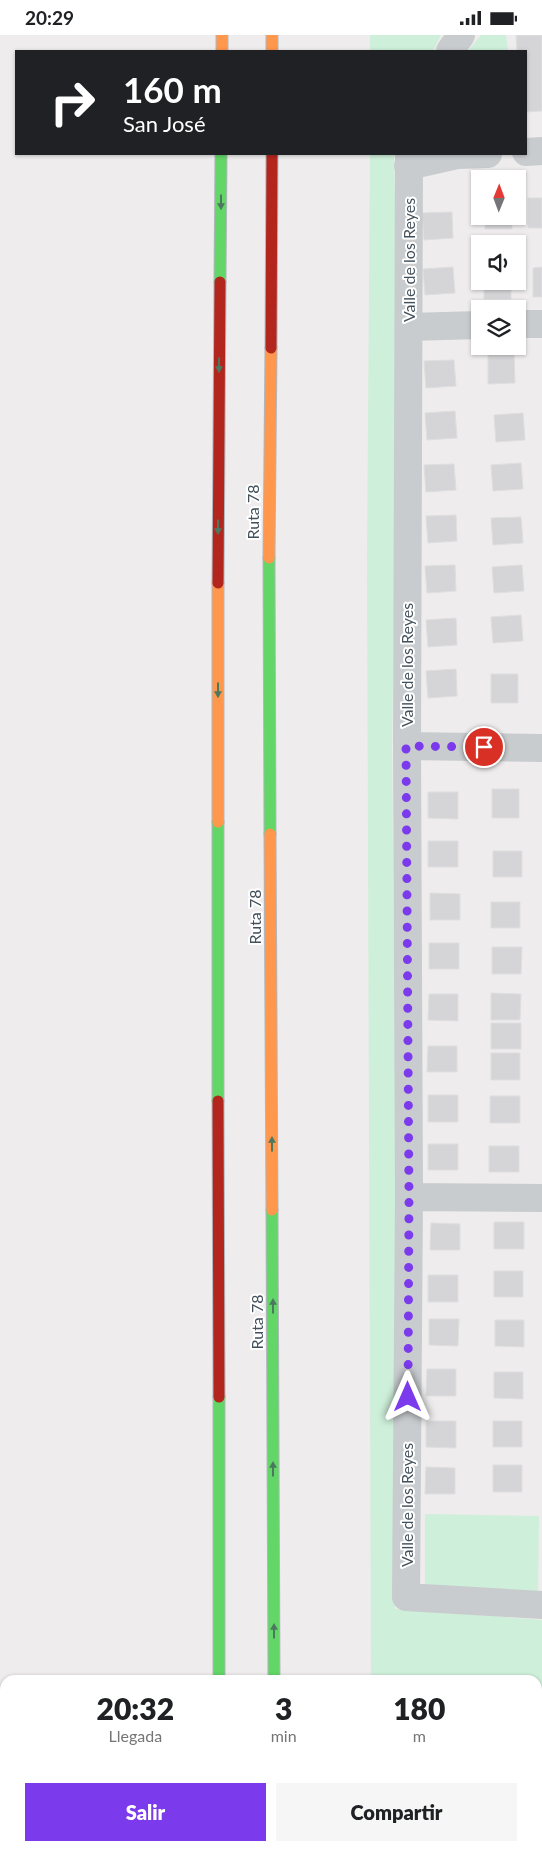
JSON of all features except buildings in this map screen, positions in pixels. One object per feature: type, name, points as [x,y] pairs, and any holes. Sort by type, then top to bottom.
[{"type":"highway","points":[[222,35],[222,50]]},
{"type":"highway","points":[[272,35],[272,50]]},
{"type":"highway","points":[[219,1675],[218,556],[221,155]]},
{"type":"highway","name":"Ruta 78","points":[[272,155],[269,563],[274,1675]]},
{"type":"street","points":[[451,50],[461,35]]},
{"type":"street","points":[[527,152],[542,151]]},
{"type":"street","points":[[409,160],[457,155]]},
{"type":"street","name":"Valle de los Reyes","points":[[409,160],[406,746],[409,1197],[406,1597],[542,1605]]},
{"type":"street","points":[[526,324],[542,323]]},
{"type":"street","points":[[409,327],[471,325]]},
{"type":"street","points":[[406,746],[542,748]]},
{"type":"street","points":[[409,1197],[542,1198]]},
{"type":"green space","points":[[370,35],[441,35],[434,50],[370,50]]},
{"type":"green space","points":[[481,35],[506,35],[508,50],[469,50]]},
{"type":"green space","points":[[370,155],[394,155],[398,320],[392,747],[396,1186],[395,1609],[542,1620],[542,1675],[371,1675],[367,561]]},
{"type":"green space","points":[[425,1514],[539,1516],[538,1593],[425,1591]]},
{"type":"traffic: fast","points":[[220,282],[221,155]]},
{"type":"traffic: fast","points":[[269,558],[270,834]]},
{"type":"traffic: fast","points":[[218,822],[218,1101]]},
{"type":"traffic: fast","points":[[272,1210],[274,1675]]},
{"type":"traffic: fast","points":[[219,1397],[219,1675]]},
{"type":"traffic: slow","points":[[222,35],[222,50]]},
{"type":"traffic: slow","points":[[272,35],[272,50]]},
{"type":"traffic: slow","points":[[269,558],[271,348]]},
{"type":"traffic: slow","points":[[218,583],[218,822]]},
{"type":"traffic: slow","points":[[270,834],[272,1210]]},
{"type":"traffic: jam","points":[[271,348],[272,155]]},
{"type":"traffic: jam","points":[[218,583],[220,282]]},
{"type":"traffic: jam","points":[[218,1101],[219,1397]]},
{"type":"route","points":[[408,1397],[409,1197],[406,746],[484,747]]}]
